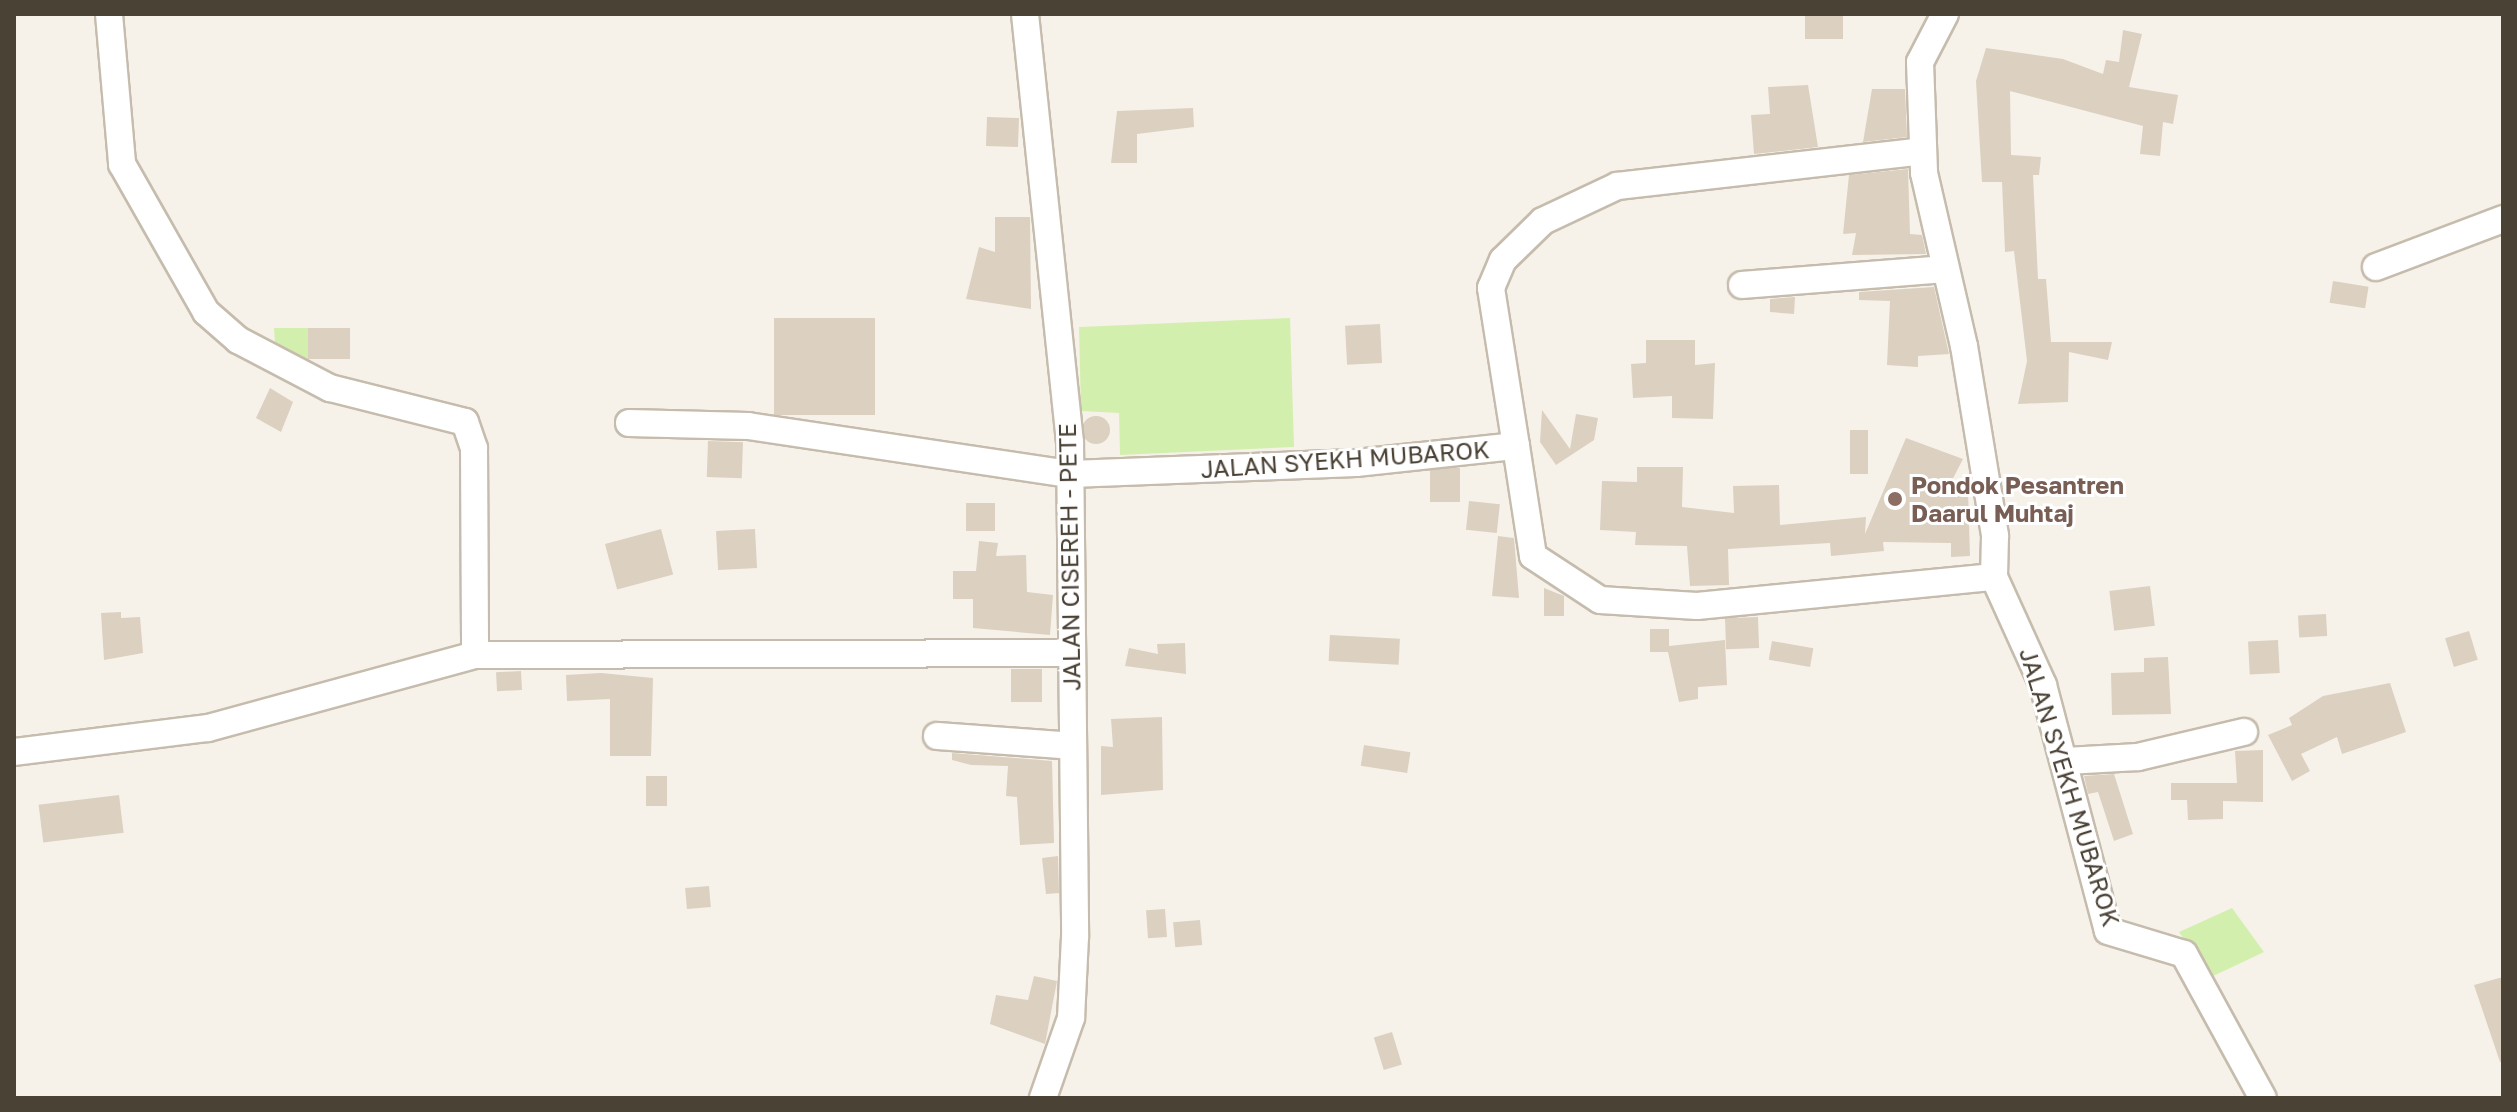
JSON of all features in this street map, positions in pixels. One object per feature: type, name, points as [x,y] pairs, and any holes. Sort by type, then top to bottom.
[{"type":"street","points":[[109,14],[122,164],[206,312],[238,340],[330,388],[465,422],[474,448],[475,655]]},
{"type":"street","name":"JALAN CISEREH - PETE","points":[[1025,14],[1071,474],[1068,653],[1072,746],[1071,1018],[1043,1098]]},
{"type":"street","points":[[1945,14],[1920,62],[1922,151],[1990,507],[1994,577]]},
{"type":"street","points":[[1516,446],[1491,288],[1503,260],[1543,221],[1617,186],[1922,151]]},
{"type":"street","points":[[2376,267],[2503,219]]},
{"type":"street","points":[[1742,285],[1945,269]]},
{"type":"street","name":"JALAN SYEKH MUBAROK","points":[[629,423],[748,426],[1071,474],[1356,463],[1516,446],[1533,556],[1600,600],[1712,605],[1994,577],[2020,623],[2066,761],[2108,931],[2184,954],[2263,1098]]},
{"type":"street","points":[[14,752],[208,728],[475,655],[1068,653]]},
{"type":"street","points":[[2066,761],[2138,757],[2244,732]]},
{"type":"street","points":[[937,736],[1072,746]]},
{"type":"green space","points":[[1290,318],[1294,447],[1120,455],[1119,413],[1081,411],[1079,327]]},
{"type":"green space","points":[[274,328],[308,328],[309,362],[276,359]]},
{"type":"green space","points":[[2232,908],[2264,952],[2211,977],[2179,932]]},
{"type":"building","points":[[1805,14],[1843,14],[1843,39],[1805,39]]},
{"type":"building","points":[[2123,30],[2142,34],[2129,87],[2178,95],[2173,124],[2163,122],[2160,156],[2140,154],[2143,126],[2010,91],[2011,155],[2041,157],[2039,175],[2033,175],[2038,279],[2046,279],[2051,342],[2112,342],[2108,360],[2069,352],[2068,402],[2018,404],[2027,361],[2014,251],[2005,252],[2002,182],[1982,182],[1976,81],[1986,48],[2063,59],[2103,74],[2106,60],[2119,62]]},
{"type":"building","points":[[1808,85],[1818,147],[1754,154],[1751,115],[1770,114],[1768,87]]},
{"type":"building","points":[[1872,89],[1905,89],[1907,137],[1863,142]]},
{"type":"building","points":[[1193,108],[1194,127],[1137,134],[1137,163],[1111,163],[1117,111]]},
{"type":"building","points":[[987,117],[1019,118],[1018,147],[986,146]]},
{"type":"building","points":[[1908,169],[1910,234],[1922,235],[1926,254],[1852,255],[1856,233],[1843,234],[1849,175]]},
{"type":"building","points":[[995,217],[1030,217],[1031,309],[966,299],[979,247],[995,252]]},
{"type":"building","points":[[2333,281],[2369,287],[2365,308],[2330,303]]},
{"type":"building","points":[[1934,287],[1949,354],[1918,356],[1918,367],[1887,365],[1890,301],[1859,300],[1859,292]]},
{"type":"building","points":[[1795,297],[1794,314],[1770,312],[1770,299]]},
{"type":"building","points":[[774,318],[875,318],[875,415],[774,415]]},
{"type":"building","points":[[1380,324],[1382,363],[1347,365],[1345,326]]},
{"type":"building","points":[[308,328],[350,328],[350,359],[308,359]]},
{"type":"building","points":[[1646,340],[1695,340],[1695,365],[1715,363],[1713,419],[1672,418],[1672,396],[1633,398],[1631,364],[1646,363]]},
{"type":"building","points":[[270,388],[293,402],[281,432],[256,418]]},
{"type":"building","points":[[1542,410],[1570,449],[1576,414],[1598,418],[1594,440],[1556,465],[1540,442]]},
{"type":"building","points":[[1096,416],[1106,420],[1110,430],[1106,440],[1096,444],[1086,440],[1082,430],[1086,420]]},
{"type":"building","points":[[1850,430],[1868,430],[1868,474],[1850,474]]},
{"type":"building","points":[[1906,438],[1963,459],[1947,490],[1968,489],[1970,556],[1951,557],[1951,543],[1883,542],[1884,551],[1831,556],[1830,543],[1728,549],[1729,585],[1690,586],[1687,546],[1635,545],[1636,532],[1600,530],[1602,481],[1637,482],[1637,467],[1683,467],[1682,507],[1734,513],[1733,486],[1779,485],[1780,525],[1866,517],[1865,534]]},
{"type":"building","points":[[708,441],[743,442],[742,478],[707,477]]},
{"type":"building","points":[[1430,468],[1460,468],[1460,502],[1430,502]]},
{"type":"building","points":[[1469,501],[1500,504],[1497,533],[1466,530]]},
{"type":"building","points":[[966,503],[995,503],[995,531],[966,531]]},
{"type":"building","points":[[661,529],[673,574],[617,589],[605,544]]},
{"type":"building","points":[[755,529],[757,568],[718,570],[716,531]]},
{"type":"building","points":[[1498,536],[1514,538],[1519,598],[1492,596]]},
{"type":"building","points":[[979,541],[998,543],[996,556],[1026,555],[1027,592],[1053,595],[1050,635],[973,628],[973,599],[953,599],[953,571],[976,571]]},
{"type":"building","points":[[2150,586],[2155,626],[2114,631],[2109,591]]},
{"type":"building","points":[[1544,588],[1564,596],[1564,616],[1544,616]]},
{"type":"building","points":[[121,612],[121,618],[140,617],[143,653],[104,660],[101,613]]},
{"type":"building","points":[[2326,614],[2327,636],[2299,637],[2298,615]]},
{"type":"building","points":[[1758,617],[1759,648],[1726,649],[1725,618]]},
{"type":"building","points":[[1650,629],[1669,629],[1669,646],[1725,640],[1727,685],[1698,687],[1698,699],[1679,702],[1668,652],[1650,652]]},
{"type":"building","points":[[2469,631],[2478,660],[2454,667],[2445,638]]},
{"type":"building","points":[[1330,635],[1400,639],[1399,665],[1329,661]]},
{"type":"building","points":[[2278,640],[2280,673],[2250,675],[2248,642]]},
{"type":"building","points":[[1772,641],[1813,648],[1810,667],[1769,660]]},
{"type":"building","points":[[1185,643],[1186,674],[1125,666],[1129,648],[1158,654],[1157,644]]},
{"type":"building","points":[[2168,657],[2171,714],[2112,715],[2111,673],[2144,672],[2144,658]]},
{"type":"building","points":[[1011,669],[1042,669],[1042,702],[1011,702]]},
{"type":"building","points":[[521,671],[522,690],[497,691],[496,672]]},
{"type":"building","points":[[601,673],[653,678],[651,756],[610,756],[610,699],[567,701],[566,675]]},
{"type":"building","points":[[2390,683],[2406,732],[2342,754],[2337,737],[2301,754],[2310,771],[2292,781],[2268,735],[2292,725],[2289,718],[2323,696]]},
{"type":"building","points":[[1162,717],[1163,790],[1101,795],[1101,746],[1113,747],[1111,719]]},
{"type":"building","points":[[1364,745],[1410,752],[1407,773],[1361,766]]},
{"type":"building","points":[[2263,750],[2263,802],[2223,801],[2223,819],[2188,820],[2187,800],[2171,800],[2171,783],[2237,783],[2235,751]]},
{"type":"building","points":[[952,753],[1052,761],[1054,843],[1020,845],[1017,797],[1006,796],[1008,766],[971,765],[952,760]]},
{"type":"building","points":[[2114,774],[2133,834],[2114,841],[2098,792],[2088,794],[2084,776]]},
{"type":"building","points":[[646,776],[667,776],[667,806],[646,806]]},
{"type":"building","points":[[119,795],[124,833],[43,843],[39,805]]},
{"type":"building","points":[[1058,856],[1059,893],[1046,894],[1042,858]]},
{"type":"building","points":[[709,886],[711,907],[687,909],[685,888]]},
{"type":"building","points":[[1165,909],[1167,937],[1148,938],[1146,910]]},
{"type":"building","points":[[1200,920],[1202,945],[1175,947],[1173,922]]},
{"type":"building","points":[[1034,976],[1057,981],[1045,1044],[990,1024],[996,995],[1028,1000]]},
{"type":"building","points":[[2503,977],[2503,1061],[2500,1062],[2474,985]]},
{"type":"building","points":[[1392,1032],[1402,1065],[1384,1070],[1374,1038]]},
{"type":"place","name":"Pondok Pesantren Daarul Muhtaj","points":[[1895,499]]}]
